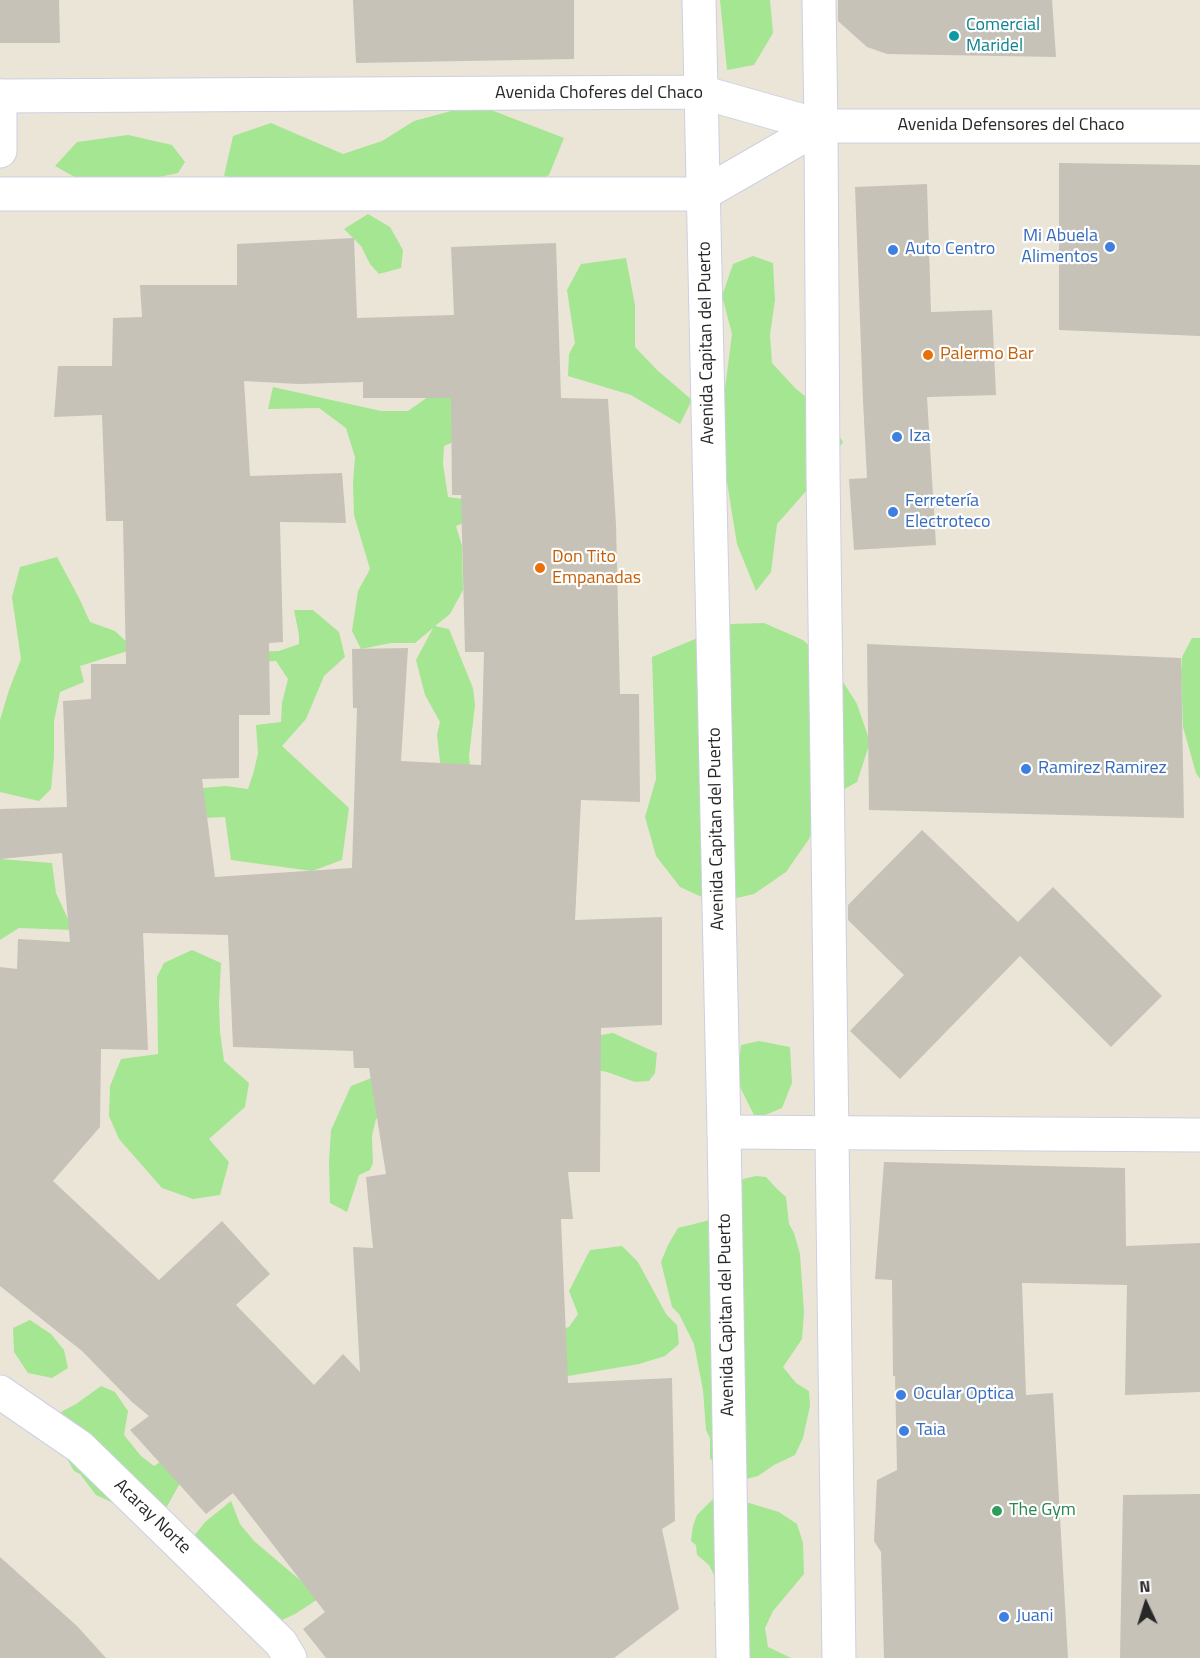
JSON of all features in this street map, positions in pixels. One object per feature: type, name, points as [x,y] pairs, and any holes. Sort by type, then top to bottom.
[{"type":"street","name":"Avenida Capitan del Puerto","points":[[699,0],[733,1658]]},
{"type":"street","points":[[819,0],[839,1658]]},
{"type":"street","name":"Avenida Choferes del Chaco","points":[[0,96],[701,92],[821,126]]},
{"type":"street","points":[[0,96],[0,151]]},
{"type":"street","points":[[0,194],[703,194],[821,126]]},
{"type":"street","name":"Avenida Defensores del Chaco","points":[[821,126],[1200,126]]},
{"type":"street","points":[[724,1132],[1200,1135]]},
{"type":"street","name":"Acaray Norte","points":[[0,1392],[80,1447],[281,1643],[290,1658]]},
{"type":"green space","points":[[720,0],[770,0],[773,33],[754,65],[727,70]]},
{"type":"green space","points":[[491,110],[564,138],[549,175],[510,194],[264,185],[224,176],[233,136],[271,123],[343,154],[382,141],[414,121],[451,111]]},
{"type":"green space","points":[[128,135],[172,145],[185,162],[178,173],[135,182],[89,185],[55,166],[77,142]]},
{"type":"green space","points":[[368,214],[390,227],[403,250],[401,268],[379,274],[370,264],[361,246],[344,229]]},
{"type":"green space","points":[[753,256],[773,263],[775,300],[770,335],[772,363],[796,389],[823,410],[843,442],[823,472],[777,524],[771,572],[756,591],[737,544],[727,482],[723,404],[732,334],[722,296],[733,264]]},
{"type":"green space","points":[[626,258],[635,305],[635,347],[657,370],[692,400],[680,424],[631,395],[568,376],[569,354],[575,343],[567,290],[581,264]]},
{"type":"green space","points":[[459,375],[475,433],[444,446],[443,464],[448,497],[483,502],[483,515],[456,526],[462,546],[463,590],[450,614],[435,626],[449,629],[473,688],[475,705],[470,765],[441,771],[437,735],[440,722],[425,695],[416,660],[433,628],[415,643],[391,643],[361,649],[352,631],[358,591],[370,569],[354,515],[355,457],[346,428],[319,408],[268,409],[273,387],[381,411],[408,411]]},
{"type":"green space","points":[[57,557],[90,622],[115,631],[134,649],[80,666],[84,682],[60,692],[54,721],[51,789],[39,801],[0,792],[0,720],[21,659],[12,597],[20,567]]},
{"type":"green space","points":[[294,610],[313,610],[339,632],[345,657],[324,676],[306,719],[282,746],[349,808],[342,860],[312,871],[231,860],[225,817],[178,819],[191,789],[226,786],[248,789],[258,753],[256,725],[281,722],[282,703],[288,679],[276,661],[249,663],[254,652],[279,651],[299,644]]},
{"type":"green space","points":[[764,623],[803,640],[835,669],[857,704],[870,742],[857,782],[823,801],[809,839],[786,872],[754,894],[715,903],[680,887],[656,856],[645,817],[656,779],[652,657],[731,624]]},
{"type":"green space","points":[[1192,638],[1200,638],[1200,779],[1196,773],[1183,727],[1182,657]]},
{"type":"green space","points":[[0,859],[52,863],[56,893],[73,930],[19,928],[0,940]]},
{"type":"green space","points":[[192,950],[221,963],[219,1004],[224,1061],[249,1083],[245,1107],[209,1139],[229,1162],[220,1195],[193,1199],[162,1188],[119,1139],[109,1116],[110,1086],[121,1059],[158,1054],[157,977],[164,963]]},
{"type":"green space","points":[[613,1033],[657,1053],[655,1073],[649,1081],[635,1082],[607,1072],[565,1064],[584,1038]]},
{"type":"green space","points":[[759,1041],[790,1047],[792,1083],[782,1108],[756,1119],[737,1081],[741,1045]]},
{"type":"green space","points":[[397,1068],[416,1101],[376,1119],[372,1136],[373,1163],[370,1170],[359,1175],[347,1212],[330,1203],[331,1130],[351,1086]]},
{"type":"green space","points":[[756,1176],[766,1177],[786,1197],[789,1224],[800,1254],[804,1312],[802,1339],[783,1367],[796,1383],[809,1391],[810,1406],[803,1438],[795,1455],[758,1476],[742,1480],[723,1474],[710,1458],[710,1438],[706,1430],[703,1390],[694,1344],[679,1314],[672,1307],[661,1262],[678,1228],[725,1214],[731,1196],[743,1179]]},
{"type":"green space","points":[[622,1246],[638,1262],[666,1314],[677,1325],[679,1344],[665,1356],[639,1364],[562,1377],[534,1338],[569,1327],[578,1314],[569,1291],[590,1250]]},
{"type":"green space","points":[[30,1320],[51,1334],[64,1350],[68,1368],[52,1378],[28,1373],[14,1352],[13,1328]]},
{"type":"green space","points":[[101,1386],[115,1392],[128,1411],[124,1435],[141,1456],[154,1466],[168,1457],[184,1482],[179,1485],[166,1508],[167,1528],[96,1495],[80,1474],[74,1471],[55,1438],[61,1412]]},
{"type":"green space","points":[[714,1498],[739,1500],[779,1512],[797,1524],[803,1543],[804,1574],[773,1611],[765,1628],[768,1647],[791,1658],[715,1658],[722,1644],[719,1616],[714,1605],[718,1583],[709,1565],[697,1555],[696,1545],[691,1541],[697,1515]]},
{"type":"green space","points":[[231,1501],[240,1524],[254,1541],[300,1580],[318,1599],[276,1623],[194,1536],[205,1522]]},
{"type":"building","points":[[0,0],[59,0],[60,43],[0,43]]},
{"type":"building","points":[[353,0],[574,0],[574,59],[356,63]]},
{"type":"building","name":"Comercial Maridel","points":[[838,0],[1052,0],[1056,57],[887,54],[867,47],[838,21]]},
{"type":"building","name":"Mi Abuela Alimentos","points":[[1059,163],[1200,165],[1200,336],[1059,330]]},
{"type":"building","points":[[927,184],[931,312],[992,310],[996,395],[927,397],[936,545],[854,550],[849,479],[867,478],[855,187]]},
{"type":"building","points":[[354,238],[357,318],[454,315],[451,247],[556,243],[561,398],[608,399],[616,524],[620,694],[639,694],[640,802],[581,800],[575,920],[662,917],[662,1025],[601,1028],[600,1172],[568,1172],[573,1219],[561,1219],[568,1383],[672,1378],[675,1521],[662,1529],[679,1609],[614,1658],[326,1658],[303,1629],[325,1612],[233,1493],[206,1514],[130,1430],[149,1416],[82,1351],[0,1286],[0,967],[17,969],[18,939],[70,942],[62,853],[0,859],[0,809],[67,807],[63,701],[91,699],[91,664],[126,664],[123,521],[106,521],[102,415],[54,417],[58,366],[112,366],[113,318],[142,317],[140,285],[237,285],[237,244]],"holes":[[[244,381],[298,384],[363,382],[363,398],[451,398],[452,495],[461,495],[465,652],[484,652],[481,765],[401,761],[408,648],[352,649],[353,708],[357,708],[352,868],[215,877],[202,779],[239,778],[239,715],[270,715],[269,643],[283,642],[280,522],[346,523],[342,473],[250,476]],[[143,933],[228,935],[233,1047],[353,1051],[354,1068],[369,1068],[386,1174],[366,1177],[373,1248],[353,1247],[360,1372],[343,1354],[314,1385],[236,1305],[270,1274],[222,1221],[159,1280],[53,1181],[100,1127],[101,1049],[148,1050]]]},
{"type":"building","name":"Ramirez Ramirez","points":[[867,644],[1181,658],[1184,818],[869,810]]},
{"type":"building","points":[[922,830],[1018,922],[1053,887],[1162,996],[1111,1047],[1020,956],[900,1079],[850,1031],[904,975],[848,920],[848,905]]},
{"type":"building","points":[[884,1162],[1125,1168],[1126,1246],[1200,1243],[1200,1392],[1125,1395],[1127,1285],[1022,1283],[1026,1395],[1053,1393],[1068,1658],[884,1658],[881,1552],[874,1541],[877,1480],[897,1470],[892,1280],[875,1279]]},
{"type":"building","points":[[1200,1494],[1200,1658],[1120,1658],[1123,1495]]},
{"type":"building","points":[[0,1557],[77,1626],[106,1658],[0,1658]]},
{"type":"place","name":"Comercial Maridel","points":[[954,36]]},
{"type":"place","name":"Mi Abuela Alimentos","points":[[1110,247]]},
{"type":"place","name":"Auto Centro","points":[[893,250]]},
{"type":"place","name":"Palermo Bar","points":[[928,355]]},
{"type":"place","name":"Iza","points":[[897,437]]},
{"type":"place","name":"Ferretería Electroteco","points":[[893,512]]},
{"type":"place","name":"Don Tito Empanadas","points":[[540,568]]},
{"type":"place","name":"Ramirez Ramirez","points":[[1026,769]]},
{"type":"place","name":"Ocular Optica","points":[[901,1395]]},
{"type":"place","name":"Taia","points":[[904,1431]]},
{"type":"place","name":"The Gym","points":[[997,1511]]},
{"type":"place","name":"Juani","points":[[1004,1617]]}]
